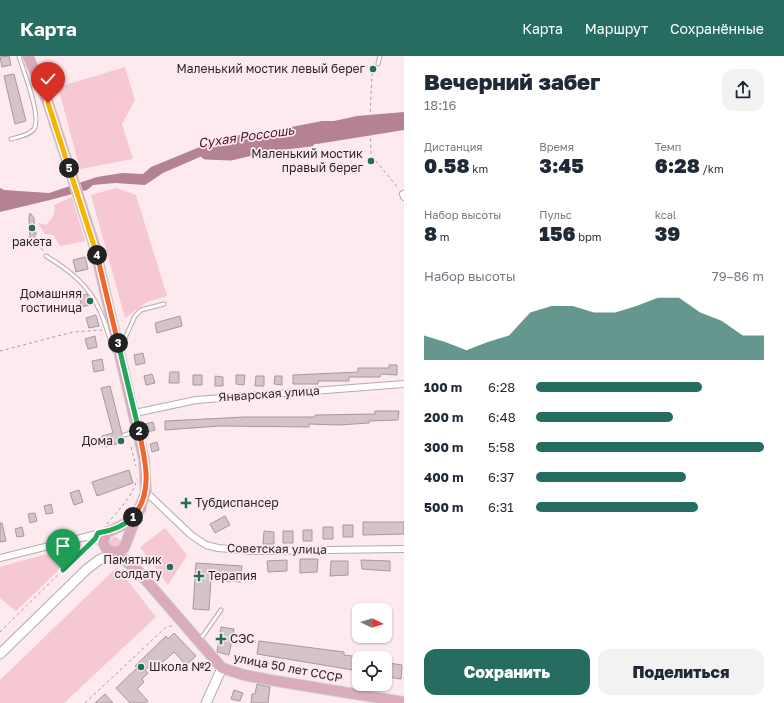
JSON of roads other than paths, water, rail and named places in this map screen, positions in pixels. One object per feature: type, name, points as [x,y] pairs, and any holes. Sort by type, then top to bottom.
[{"type":"main road","points":[[0,654],[87,569],[99,560],[122,550],[141,508],[146,492],[145,465],[139,431],[94,244],[48,103],[28,56]]},
{"type":"main road","points":[[87,569],[100,542],[109,528],[129,522],[141,508]]},
{"type":"main road","points":[[109,528],[121,531],[125,536],[129,555],[138,571]]},
{"type":"main road","points":[[100,542],[107,550],[114,553],[138,571]]},
{"type":"main road","name":"улица 50 лет СССР","points":[[138,571],[222,668],[244,675],[270,680],[404,702]]},
{"type":"main road","points":[[206,703],[222,668]]},
{"type":"street","name":"Январская улица","points":[[135,413],[196,400],[404,384]]},
{"type":"street","name":"Советская улица","points":[[146,492],[191,535],[206,545],[218,548],[252,551],[404,549]]},
{"type":"street","points":[[0,558],[82,537],[109,528]]},
{"type":"street","points":[[82,537],[100,542]]},
{"type":"lane","points":[[11,140],[30,133],[34,130],[36,123],[34,108],[18,56]]},
{"type":"lane","points":[[378,64],[380,56]]},
{"type":"lane","points":[[46,256],[66,268],[88,289],[100,310],[106,330],[125,374]]},
{"type":"lane","points":[[120,352],[135,316],[141,310],[164,304]]},
{"type":"lane","points":[[124,435],[139,431]]},
{"type":"lane","points":[[200,642],[221,610]]},
{"type":"water","name":"Сухая Россошь","points":[[404,112],[404,130],[317,144],[272,140],[247,146],[238,153],[202,156],[163,173],[145,185],[115,183],[93,185],[87,190],[0,212],[0,188],[4,190],[49,193],[97,177],[122,173],[143,174],[151,167],[212,142],[234,136],[322,121],[334,121],[357,116]]},
{"type":"waterway","name":"Сухая Россошь","points":[[206,154],[231,155],[269,146],[310,141]]},
{"type":"place","name":"Маленький мостик левый берег","points":[[373,69]]},
{"type":"place","name":"Маленький мостик правый берег","points":[[371,161]]},
{"type":"place","name":"ракета","points":[[32,228]]},
{"type":"place","name":"Домашняя гостиница","points":[[90,301]]},
{"type":"place","name":"Дома","points":[[121,441]]},
{"type":"place","name":"Тубдиспансер","points":[[186,503]]},
{"type":"place","name":"Памятник солдату","points":[[170,567]]},
{"type":"place","name":"Терапия","points":[[199,576]]},
{"type":"place","name":"СЭС","points":[[221,639]]},
{"type":"place","name":"Школа №2","points":[[141,667]]}]
